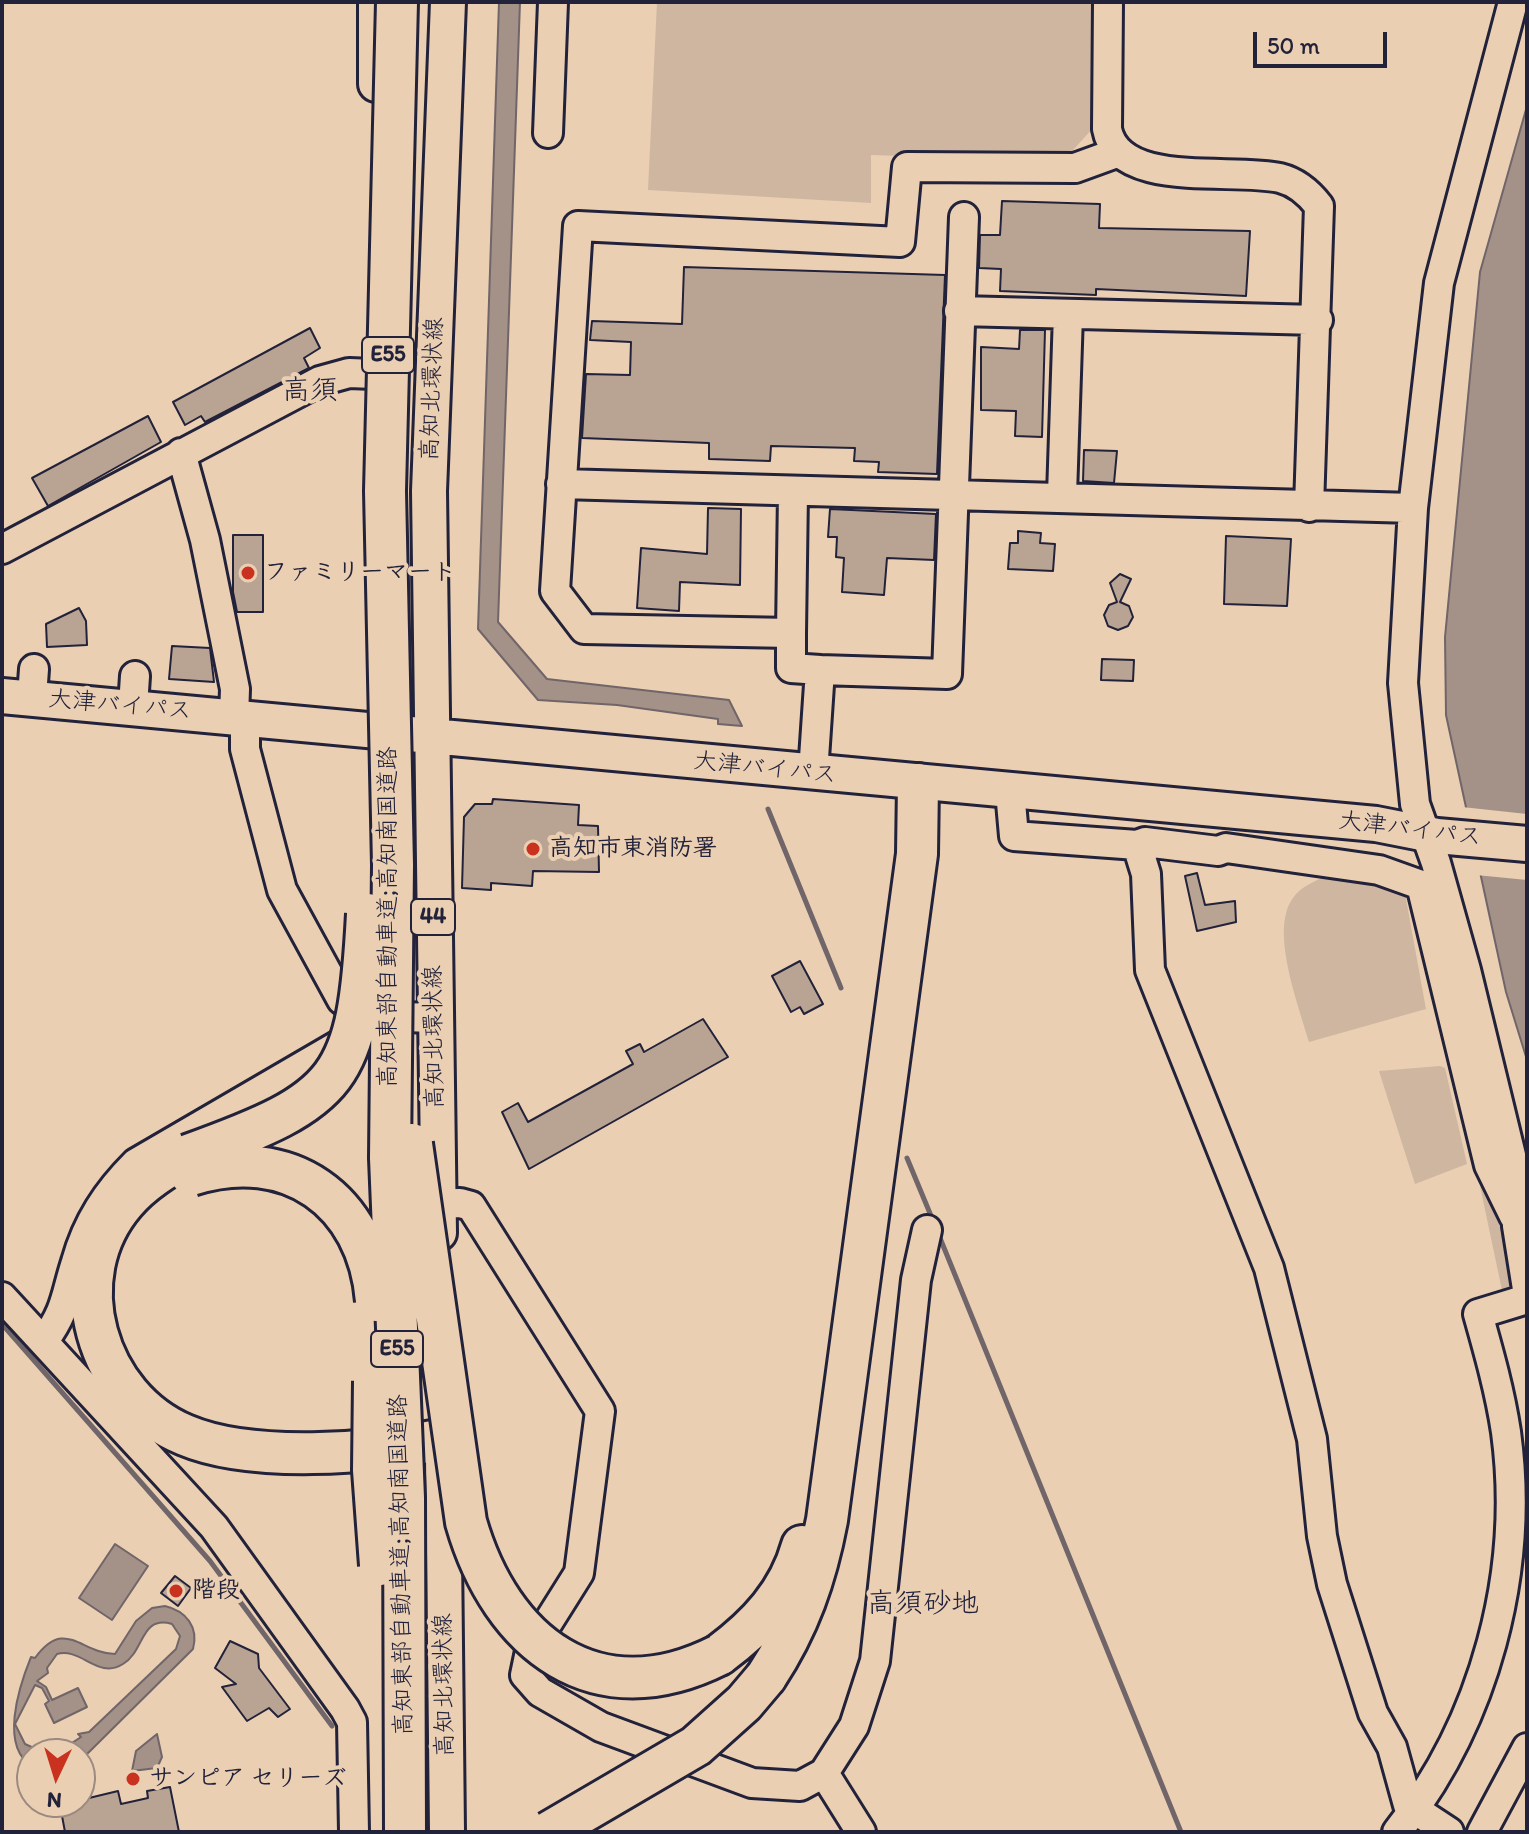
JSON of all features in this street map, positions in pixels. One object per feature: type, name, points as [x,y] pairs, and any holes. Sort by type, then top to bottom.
[{"type":"highway","name":"高知東部自動車道;高知南国道路","points":[[397,2],[379,720],[393,865],[390,1158],[404,1498],[403,1832]]},
{"type":"highway","points":[[379,720],[363,982],[356,1028],[347,1052],[321,1092],[303,1106],[189,1165],[144,1209],[128,1229],[116,1256],[111,1284],[111,1312],[117,1339],[141,1383],[161,1402],[186,1416],[228,1427],[273,1432],[386,1441],[443,1439]]},
{"type":"highway","points":[[393,865],[412,1150],[459,1480],[476,1557],[503,1608],[520,1629],[564,1660],[589,1670],[645,1676],[673,1673],[719,1655],[749,1633],[771,1608],[788,1582],[809,1518],[899,853],[918,784]]},
{"type":"highway","points":[[549,1832],[696,1746],[736,1711],[766,1677],[784,1650],[812,1589],[827,1520],[917,854],[918,784]]},
{"type":"highway","points":[[189,1165],[265,1167],[298,1177],[329,1197],[346,1215],[369,1258],[376,1307],[374,1483],[403,1832]]},
{"type":"main road","name":"44","points":[[376,2],[377,1026],[391,1832]]},
{"type":"main road","name":"高知北環状線","points":[[447,1832],[429,491],[448,2]]},
{"type":"main road","name":"大津バイパス","points":[[23,687],[134,691],[239,717],[379,720],[432,737],[1376,824],[1431,835],[1527,844]]},
{"type":"street","points":[[548,133],[553,2]]},
{"type":"street","points":[[1108,2],[1107,129],[1109,140],[1128,162],[1153,168],[1281,178],[1308,191],[1319,206],[1318,320],[1309,507]]},
{"type":"street","points":[[1513,2],[1439,283],[1413,508],[1403,683],[1415,804],[1431,835],[1466,970],[1524,1224],[1527,1289]]},
{"type":"street","points":[[791,633],[584,629],[555,591],[578,226],[900,242],[907,167],[1075,168],[1119,152]]},
{"type":"street","points":[[793,492],[791,668],[947,674],[964,217]]},
{"type":"street","points":[[959,311],[1318,320]]},
{"type":"street","points":[[1062,495],[1068,314]]},
{"type":"street","points":[[2,549],[320,381],[374,365],[435,355]]},
{"type":"street","points":[[181,453],[208,555],[245,749],[282,890],[342,1000],[377,1026]]},
{"type":"street","points":[[561,484],[793,492],[1062,495],[1309,507],[1413,508]]},
{"type":"street","points":[[813,773],[820,670]]},
{"type":"street","points":[[1010,791],[1014,836],[1137,845],[1145,842],[1218,851],[1226,848],[1379,870],[1421,885],[1489,1165],[1524,1224]]},
{"type":"street","points":[[1137,845],[1146,874],[1150,970],[1269,1268],[1312,1439],[1322,1536],[1332,1584],[1373,1713],[1392,1747],[1408,1805],[1406,1821]]},
{"type":"street","points":[[44,1341],[66,1305],[74,1266],[90,1223],[111,1189],[136,1163],[377,1026],[403,1017],[434,1018]]},
{"type":"street","points":[[382,1205],[439,1203],[471,1206],[600,1411],[579,1573],[530,1651],[525,1675],[533,1686],[601,1727],[752,1783],[800,1786],[824,1773],[854,1726],[875,1661],[916,1280],[927,1230]]},
{"type":"street","points":[[2,1297],[214,1527],[345,1709],[352,1722],[354,1832]]},
{"type":"street","points":[[1406,1821],[1450,1754],[1471,1709],[1502,1595],[1510,1522],[1510,1478],[1499,1392],[1478,1314],[1527,1299]]},
{"type":"street","points":[[1482,1832],[1527,1748]]},
{"type":"street","points":[[824,1773],[861,1832]]},
{"type":"street","points":[[1406,1821],[1449,1832]]},
{"type":"shaded area","points":[[499,2],[520,2],[498,622],[547,679],[729,700],[742,726],[718,724],[718,719],[617,705],[538,700],[478,629]]},
{"type":"shaded area","points":[[657,2],[1095,2],[1094,127],[1063,161],[871,155],[871,203],[648,190]]},
{"type":"shaded area","points":[[1527,106],[1527,1060],[1506,992],[1446,715],[1445,637],[1480,272]]},
{"type":"shaded area","points":[[1330,875],[1404,888],[1426,1009],[1309,1042],[1288,968],[1284,929],[1286,912],[1300,890]]},
{"type":"shaded area","points":[[1445,1068],[1467,1164],[1415,1184],[1379,1071]]},
{"type":"shaded area","points":[[1480,1186],[1490,1194],[1504,1218],[1510,1290],[1503,1295]]},
{"type":"shaded area","points":[[115,1544],[148,1566],[112,1620],[79,1598]]},
{"type":"shaded area","points":[[165,1606],[185,1616],[194,1634],[193,1649],[96,1745],[96,1738],[79,1738],[78,1734],[89,1732],[176,1649],[180,1636],[172,1624],[162,1623],[148,1629],[130,1658],[114,1668],[97,1666],[66,1653],[57,1654],[47,1668],[48,1673],[37,1681],[46,1687],[52,1700],[78,1688],[87,1707],[54,1723],[45,1704],[49,1701],[42,1688],[35,1685],[15,1724],[22,1738],[16,1738],[16,1741],[14,1732],[17,1701],[31,1657],[35,1658],[46,1646],[64,1638],[115,1654],[136,1621],[152,1608]]},
{"type":"shaded area","points":[[157,1734],[162,1757],[157,1768],[132,1771],[136,1751]]},
{"type":"pier","points":[[1462,807],[1527,814],[1527,880],[1476,875]]},
{"type":"building","points":[[1002,201],[1100,204],[1099,228],[1250,231],[1246,296],[1096,289],[1096,295],[1000,291],[1001,269],[979,268],[980,235],[1000,235]]},
{"type":"building","points":[[684,267],[945,275],[937,474],[878,472],[879,462],[854,461],[855,448],[771,446],[770,461],[709,459],[709,443],[582,438],[586,374],[630,375],[631,342],[590,340],[592,321],[682,324]]},
{"type":"building","points":[[310,328],[320,348],[304,358],[309,368],[205,422],[201,416],[185,425],[173,402]]},
{"type":"building","points":[[1020,330],[1045,330],[1042,437],[1015,436],[1016,411],[981,410],[981,347],[1019,349]]},
{"type":"building","points":[[148,416],[161,442],[48,506],[32,478]]},
{"type":"building","points":[[1084,450],[1117,451],[1114,483],[1083,481]]},
{"type":"building","points":[[708,508],[741,509],[740,585],[680,582],[679,611],[637,608],[641,548],[707,554]]},
{"type":"building","points":[[830,509],[936,514],[934,560],[887,558],[884,595],[842,592],[844,558],[836,557],[837,537],[828,537]]},
{"type":"building","points":[[1018,531],[1041,533],[1040,543],[1055,544],[1053,571],[1008,569],[1010,543],[1018,543]]},
{"type":"building","name":"ファミリーマート","points":[[233,535],[263,535],[263,612],[237,612],[233,592]]},
{"type":"building","points":[[1226,536],[1291,539],[1287,606],[1224,604]]},
{"type":"building","points":[[1120,574],[1131,579],[1120,602],[1129,606],[1133,617],[1128,626],[1118,630],[1108,626],[1104,615],[1109,605],[1117,602],[1110,583]]},
{"type":"building","points":[[79,608],[86,621],[87,645],[47,647],[46,624]]},
{"type":"building","points":[[172,646],[210,648],[214,682],[169,679]]},
{"type":"building","points":[[1102,659],[1134,660],[1133,681],[1101,680]]},
{"type":"building","name":"高知市東消防署","points":[[493,799],[579,805],[578,825],[598,826],[599,872],[533,871],[532,886],[491,883],[491,890],[462,888],[464,817],[475,804],[492,804]]},
{"type":"building","points":[[1197,873],[1205,905],[1235,901],[1236,922],[1197,931],[1185,876]]},
{"type":"building","points":[[800,961],[823,1004],[804,1014],[800,1007],[791,1012],[772,976]]},
{"type":"building","points":[[703,1019],[728,1057],[529,1169],[502,1112],[518,1103],[528,1122],[633,1064],[626,1051],[640,1044],[644,1052]]},
{"type":"building","name":"階段","points":[[175,1576],[191,1588],[178,1606],[161,1593]]},
{"type":"building","points":[[230,1641],[258,1654],[259,1668],[290,1709],[278,1717],[269,1708],[247,1721],[222,1687],[236,1684],[215,1668]]},
{"type":"building","points":[[170,1787],[179,1832],[65,1832],[62,1818],[96,1818],[96,1796],[118,1791],[121,1804],[148,1798],[147,1791]]},
{"type":"waterway","points":[[768,809],[841,988]]},
{"type":"waterway","points":[[907,1158],[934,1223]]},
{"type":"waterway","points":[[938,1233],[1181,1832]]},
{"type":"waterway","points":[[2,1324],[210,1561],[332,1726]]},
{"type":"place","name":"ファミリーマート","points":[[248,573]]},
{"type":"place","name":"高知市東消防署","points":[[533,849]]},
{"type":"place","name":"階段","points":[[176,1591]]},
{"type":"place","name":"サンピア セリーズ","points":[[133,1779]]},
{"type":"district","name":"高須","points":[[310,392]]},
{"type":"district","name":"高須砂地","points":[[923,1605]]}]
